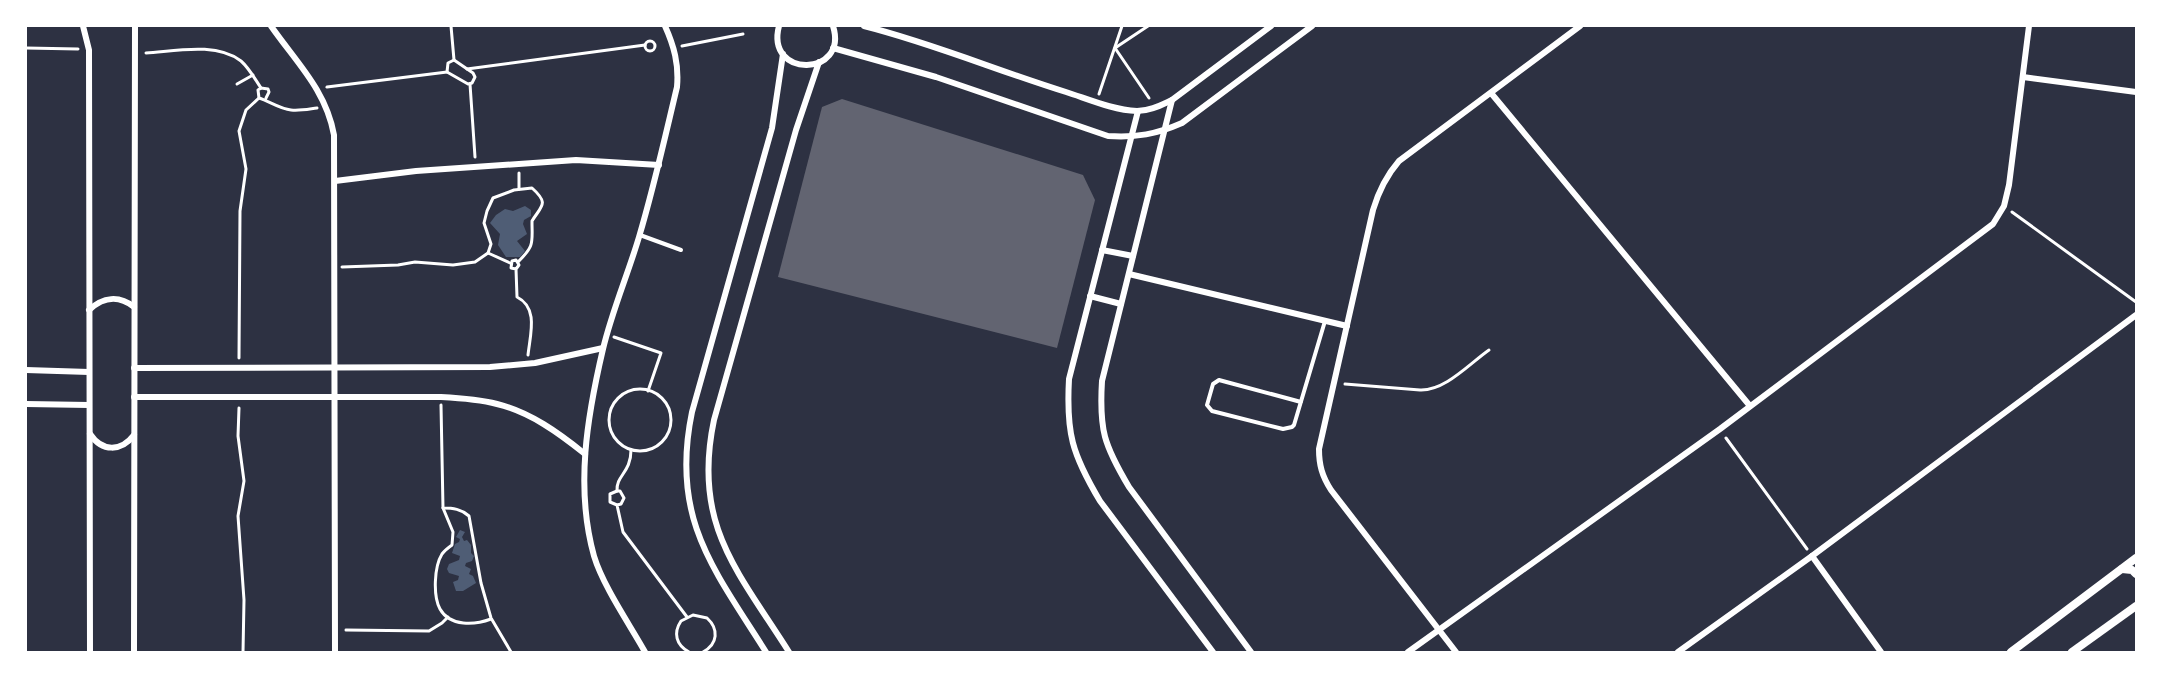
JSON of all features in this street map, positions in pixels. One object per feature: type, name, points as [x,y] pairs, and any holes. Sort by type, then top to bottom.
[{"type":"street","points":[[83,26],[89,50],[90,652]]},
{"type":"street","points":[[134,652],[135,26]]},
{"type":"street","points":[[645,652],[595,558],[586,520],[583,480],[585,454],[603,348],[640,236],[676,87],[678,74],[674,47],[665,26]]},
{"type":"street","points":[[779,26],[777,40],[783,54],[789,60],[804,66],[819,63],[833,48],[835,34],[833,26]]},
{"type":"street","points":[[864,26],[1097,101],[1138,111],[1156,108],[1172,100],[1271,26]]},
{"type":"street","points":[[833,48],[936,77],[1108,136],[1131,138],[1164,131],[1182,123],[1312,26]]},
{"type":"street","points":[[1456,652],[1323,477],[1319,463],[1319,449],[1373,210],[1378,191],[1387,175],[1399,160],[1580,26]]},
{"type":"street","points":[[1408,652],[1720,429],[1993,224],[2004,206],[2009,185],[2029,26]]},
{"type":"street","points":[[273,27],[328,108],[334,135],[335,652]]},
{"type":"street","points":[[766,652],[702,546],[690,508],[685,459],[692,412],[772,128],[783,54]]},
{"type":"street","points":[[789,652],[731,561],[720,539],[711,508],[707,468],[714,420],[798,122],[819,63]]},
{"type":"street","points":[[2023,77],[2136,92]]},
{"type":"street","points":[[1491,93],[1750,406]]},
{"type":"street","points":[[1172,100],[1102,381],[1100,409],[1104,438],[1114,463],[1129,487],[1251,652]]},
{"type":"street","points":[[1138,111],[1069,379],[1067,411],[1072,443],[1084,474],[1100,501],[1213,652]]},
{"type":"street","points":[[334,181],[416,171],[576,160],[659,165]]},
{"type":"street","points":[[1102,250],[1133,256]]},
{"type":"street","points":[[1129,274],[1347,326]]},
{"type":"street","points":[[1090,296],[1121,304]]},
{"type":"street","points":[[89,310],[95,304],[111,298],[128,302],[135,307]]},
{"type":"street","points":[[1678,652],[1812,556],[2136,315]]},
{"type":"street","points":[[134,368],[490,367],[526,364],[603,348]]},
{"type":"street","points":[[26,370],[89,372]]},
{"type":"street","points":[[134,397],[476,399],[499,404],[522,413],[565,438],[585,454]]},
{"type":"street","points":[[26,404],[89,405]]},
{"type":"street","points":[[89,434],[94,441],[111,448],[128,443],[134,435]]},
{"type":"street","points":[[1812,556],[1881,652]]},
{"type":"street","points":[[2011,652],[2136,558]]},
{"type":"street","points":[[2122,569],[2132,570],[2136,574]]},
{"type":"street","points":[[2072,652],[2136,606]]},
{"type":"lane","points":[[640,236],[681,249]]},
{"type":"lane","points":[[1301,402],[1219,380],[1213,384],[1207,405],[1212,411],[1287,429],[1294,425],[1301,402],[1325,321]]},
{"type":"path","points":[[451,26],[454,60]]},
{"type":"path","points":[[1097,101],[1122,26]]},
{"type":"path","points":[[1116,48],[1148,26]]},
{"type":"path","points":[[674,47],[743,34]]},
{"type":"path","points":[[467,69],[645,45]]},
{"type":"path","points":[[26,48],[89,50]]},
{"type":"path","points":[[1116,48],[1156,108]]},
{"type":"path","points":[[135,53],[204,50],[225,52],[243,62],[261,88],[268,89],[269,96],[266,98]]},
{"type":"path","points":[[454,60],[475,77],[470,84],[476,166]]},
{"type":"path","points":[[447,72],[446,66],[454,60]]},
{"type":"path","points":[[317,89],[447,72],[470,84]]},
{"type":"path","points":[[237,84],[252,75]]},
{"type":"path","points":[[259,98],[258,90],[261,88]]},
{"type":"path","points":[[239,368],[240,211],[246,169],[239,131],[246,110],[259,98],[266,98],[290,110],[328,108]]},
{"type":"path","points":[[518,164],[519,189]]},
{"type":"path","points":[[335,267],[398,265],[415,262],[453,265],[475,262],[488,253],[491,244],[484,223],[493,198],[502,193],[532,188],[539,194],[542,211],[532,221],[532,243],[518,262],[515,293],[527,304],[532,321],[526,364]]},
{"type":"path","points":[[2004,206],[2136,302]]},
{"type":"path","points":[[488,253],[510,263],[512,268],[516,269]]},
{"type":"path","points":[[510,263],[514,260],[518,262]]},
{"type":"path","points":[[607,335],[660,353],[648,391]]},
{"type":"path","points":[[1334,383],[1425,390],[1441,385],[1489,350]]},
{"type":"path","points":[[633,390],[657,394],[668,408],[671,425],[668,433],[657,446],[640,451],[631,450],[624,447],[613,435],[609,420],[610,411],[625,393],[633,390]]},
{"type":"path","points":[[239,397],[238,436],[244,481],[238,516],[244,600],[243,652]]},
{"type":"path","points":[[441,397],[443,508],[454,538],[452,545],[445,550],[438,562],[436,592],[440,609],[448,617],[458,622],[481,623],[491,618]]},
{"type":"path","points":[[1720,429],[1812,556]]},
{"type":"path","points":[[617,491],[617,483],[628,470],[631,450]]},
{"type":"path","points":[[617,491],[620,491],[624,498],[621,504],[617,505]]},
{"type":"path","points":[[617,491],[610,494],[609,498],[613,504],[617,505]]},
{"type":"path","points":[[617,505],[623,532],[687,617]]},
{"type":"path","points":[[443,508],[464,511],[469,516],[481,583],[491,618],[511,652]]},
{"type":"path","points":[[689,652],[680,646],[676,633],[687,617],[700,615],[707,618],[715,628],[715,642],[705,652]]},
{"type":"path","points":[[335,630],[429,631],[448,617]]},
{"type":"water","points":[[525,206],[531,210],[531,216],[524,220],[523,224],[527,234],[517,241],[525,251],[520,257],[506,257],[498,245],[500,234],[490,223],[505,209],[513,211]]},
{"type":"water","points":[[460,530],[465,532],[462,537],[464,541],[467,540],[471,545],[471,553],[474,556],[472,561],[466,563],[465,566],[471,569],[469,574],[473,576],[476,583],[463,591],[456,591],[453,582],[458,580],[459,576],[449,573],[447,569],[449,564],[459,560],[460,556],[452,553],[455,544],[459,542],[460,539],[456,537]]},
{"type":"building","points":[[842,99],[1083,175],[1095,200],[1057,348],[778,277],[822,107]]}]
